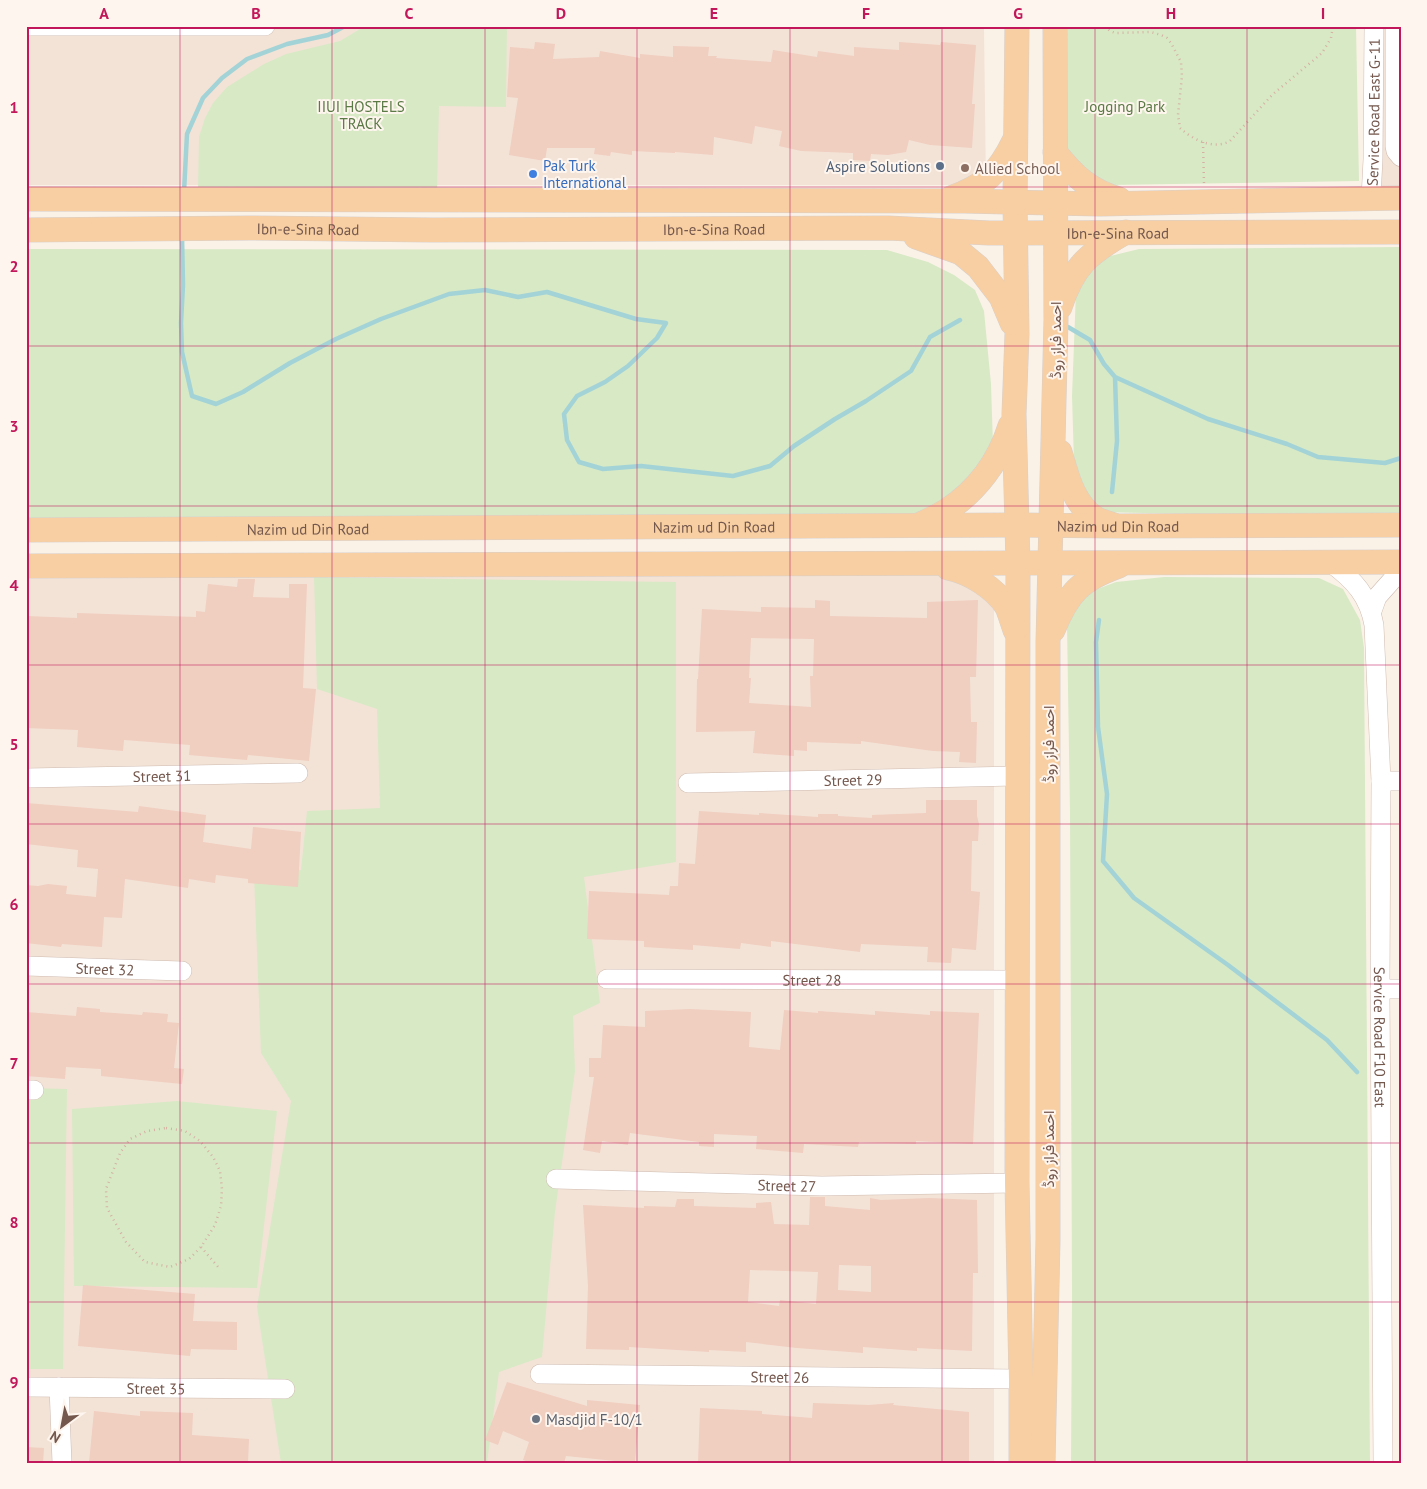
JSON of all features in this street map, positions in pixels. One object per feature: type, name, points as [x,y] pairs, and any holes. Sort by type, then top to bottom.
[{"type":"main road","name":"احمد فراز روڈ","points":[[1017,26],[1014,414],[1018,563],[1017,1183],[1021,1463]]},
{"type":"main road","name":"احمد فراز روڈ","points":[[1043,1463],[1048,1240],[1048,642],[1056,320],[1055,26]]},
{"type":"main road","points":[[942,201],[970,191],[992,176],[1006,159],[1015,139]]},
{"type":"main road","points":[[1055,152],[1068,168],[1090,187],[1103,194],[1134,203]]},
{"type":"main road","points":[[1400,198],[1401,232]]},
{"type":"main road","name":"Ibn-e-Sina Road","points":[[26,199],[942,201],[1100,204],[1400,198]]},
{"type":"main road","points":[[432,230],[433,200]]},
{"type":"main road","points":[[1214,202],[1226,233]]},
{"type":"main road","points":[[888,228],[960,253],[978,267],[1001,298],[1016,334]]},
{"type":"main road","name":"Ibn-e-Sina Road","points":[[26,230],[888,228],[1015,233],[1401,232]]},
{"type":"main road","points":[[1056,320],[1067,287],[1082,263],[1102,246],[1126,232]]},
{"type":"main road","points":[[918,526],[945,512],[969,493],[990,470],[1005,443],[1014,414]]},
{"type":"main road","points":[[1054,434],[1070,485],[1079,503],[1096,518],[1117,526]]},
{"type":"main road","name":"Nazim ud Din Road","points":[[26,530],[1401,525]]},
{"type":"main road","points":[[1048,642],[1061,609],[1076,589],[1100,573],[1130,562]]},
{"type":"main road","points":[[26,566],[1401,562]]},
{"type":"main road","points":[[920,563],[959,570],[987,585],[1006,607],[1017,636]]},
{"type":"street","points":[[26,26],[264,27]]},
{"type":"street","name":"Service Road East G-11","points":[[1371,198],[1374,159],[1374,26]]},
{"type":"street","points":[[1395,26],[1395,146],[1396,151],[1401,157]]},
{"type":"street","name":"Service Road F10 East","points":[[1331,563],[1350,577],[1363,594],[1372,611],[1374,625],[1381,781],[1382,1463]]},
{"type":"street","points":[[1372,611],[1377,597],[1401,570]]},
{"type":"street","name":"Street 31","points":[[26,778],[298,773]]},
{"type":"street","name":"Street 29","points":[[688,783],[1017,776]]},
{"type":"street","points":[[1381,781],[1401,781]]},
{"type":"street","name":"Street 32","points":[[26,966],[182,971]]},
{"type":"street","name":"Street 28","points":[[607,979],[1017,980]]},
{"type":"street","points":[[1380,989],[1401,989]]},
{"type":"street","name":"Street 27","points":[[556,1179],[822,1186],[1017,1183]]},
{"type":"street","name":"Street 26","points":[[540,1374],[1021,1379]]},
{"type":"street","name":"Street 35","points":[[26,1387],[285,1389]]},
{"type":"street","points":[[59,1387],[62,1463]]},
{"type":"path","points":[[1105,26],[1115,33],[1151,32],[1167,38],[1182,69],[1178,116],[1180,128],[1191,137],[1218,146],[1230,142],[1272,95],[1322,53],[1331,38],[1333,26]]},
{"type":"path","points":[[1203,142],[1214,202]]},
{"type":"path","points":[[166,1128],[185,1131],[200,1140],[213,1157],[220,1171],[221,1206],[215,1225],[201,1247],[189,1259],[170,1267],[145,1262],[126,1242],[107,1208],[106,1189],[120,1154],[130,1139],[147,1131],[166,1128]]},
{"type":"path","points":[[201,1247],[220,1268]]},
{"type":"shaded area","points":[[26,26],[984,26],[986,185],[26,185]]},
{"type":"shaded area","points":[[1374,26],[1401,26],[1401,198],[1371,198]]},
{"type":"shaded area","points":[[26,569],[994,575],[994,1463],[26,1463]]},
{"type":"green space","name":"IIUI HOSTELS TRACK","points":[[365,26],[507,26],[506,107],[439,106],[437,192],[198,191],[199,137],[205,118],[213,103],[227,87],[264,64],[286,54],[340,41]]},
{"type":"green space","name":"Jogging Park","points":[[1045,26],[1356,26],[1359,181],[1045,186]]},
{"type":"green space","points":[[1401,247],[1401,517],[1098,512],[1090,502],[1074,463],[1072,396],[1076,291],[1094,260],[1139,249]]},
{"type":"green space","points":[[26,249],[887,250],[928,262],[954,275],[975,290],[984,311],[991,384],[993,445],[963,493],[923,517],[26,522]]},
{"type":"green space","points":[[314,577],[676,582],[676,862],[584,877],[600,1003],[573,1016],[575,1071],[555,1212],[542,1357],[499,1372],[487,1463],[281,1463],[257,1307],[291,1101],[261,1053],[254,876],[301,870],[307,811],[380,808],[377,709],[317,689]]},
{"type":"green space","points":[[1164,577],[1319,578],[1343,589],[1360,620],[1364,648],[1370,1463],[1071,1463],[1070,813],[1067,625],[1079,596],[1116,582]]},
{"type":"green space","points":[[26,1088],[67,1089],[63,1369],[26,1369]]},
{"type":"green space","points":[[177,1101],[277,1111],[257,1288],[74,1286],[72,1109]]},
{"type":"building","points":[[535,42],[555,44],[553,59],[599,57],[600,51],[640,58],[640,54],[673,57],[673,46],[709,47],[708,56],[717,56],[716,58],[771,62],[773,50],[817,57],[818,51],[854,56],[854,47],[899,50],[899,42],[940,45],[941,42],[976,45],[972,104],[975,104],[972,148],[930,145],[909,140],[906,152],[888,155],[871,154],[870,161],[853,160],[853,153],[801,151],[779,146],[782,131],[755,126],[752,144],[714,137],[713,155],[632,151],[632,155],[611,152],[610,156],[594,154],[595,148],[547,148],[545,161],[509,155],[518,98],[507,97],[510,47],[534,49]]},
{"type":"building","points":[[238,579],[255,579],[253,597],[289,598],[289,584],[307,584],[303,688],[316,689],[309,761],[248,755],[247,760],[189,755],[190,745],[124,740],[123,751],[77,747],[78,730],[26,728],[26,616],[77,618],[77,613],[196,617],[196,611],[205,612],[208,584],[237,587]]},
{"type":"building","points":[[815,600],[830,601],[830,616],[927,618],[927,602],[978,600],[976,677],[970,677],[971,722],[977,722],[976,763],[959,762],[960,752],[933,751],[861,741],[861,744],[807,742],[807,751],[794,750],[794,756],[753,753],[755,731],[696,732],[697,679],[702,609],[761,612],[761,607],[815,608]],"holes":[[[751,638],[814,639],[813,676],[810,676],[811,707],[749,703]]]},
{"type":"building","points":[[926,800],[977,800],[978,841],[972,841],[971,891],[980,892],[976,950],[952,948],[951,963],[927,962],[928,947],[861,944],[860,952],[771,941],[771,947],[741,943],[740,949],[693,945],[693,950],[644,947],[644,941],[587,939],[589,891],[669,895],[670,886],[678,886],[679,863],[695,864],[699,811],[818,817],[818,814],[838,814],[838,816],[872,818],[872,815],[926,813]]},
{"type":"building","points":[[26,803],[138,812],[139,806],[206,815],[203,842],[251,849],[253,827],[301,832],[298,887],[248,883],[248,879],[216,875],[215,883],[189,879],[188,888],[125,879],[122,918],[104,917],[102,947],[62,944],[61,947],[26,943],[26,885],[38,886],[48,884],[67,886],[66,894],[96,897],[98,869],[77,867],[78,850],[26,844]]},
{"type":"building","points":[[77,1007],[100,1009],[100,1012],[142,1015],[143,1012],[168,1014],[167,1022],[179,1023],[174,1068],[184,1069],[182,1084],[101,1076],[101,1069],[66,1067],[65,1079],[26,1076],[26,1012],[76,1016]]},
{"type":"building","points":[[690,1009],[751,1012],[749,1047],[780,1050],[784,1010],[875,1015],[875,1011],[930,1015],[930,1011],[979,1013],[973,1144],[916,1141],[916,1144],[859,1142],[858,1147],[804,1144],[803,1153],[756,1149],[757,1136],[714,1134],[714,1147],[699,1146],[699,1142],[630,1133],[628,1145],[602,1141],[600,1153],[583,1150],[594,1077],[589,1077],[589,1058],[601,1058],[603,1025],[645,1027],[645,1011]]},
{"type":"building","points":[[810,1197],[825,1197],[825,1206],[870,1210],[870,1198],[881,1200],[929,1198],[977,1200],[978,1273],[973,1273],[972,1351],[917,1348],[917,1351],[863,1347],[863,1353],[746,1342],[746,1352],[709,1350],[709,1352],[629,1347],[629,1350],[586,1349],[588,1286],[583,1205],[644,1208],[644,1206],[675,1207],[677,1199],[694,1199],[694,1206],[756,1208],[756,1203],[771,1202],[774,1224],[809,1225]],"holes":[[[839,1265],[871,1266],[871,1292],[838,1290]],[[750,1270],[818,1272],[816,1304],[780,1300],[779,1306],[748,1302]]]},
{"type":"building","points":[[83,1285],[195,1294],[193,1321],[237,1322],[237,1350],[191,1349],[190,1356],[78,1346]]},
{"type":"building","points":[[507,1382],[587,1406],[587,1400],[640,1405],[635,1463],[566,1456],[564,1463],[532,1463],[523,1460],[529,1442],[503,1431],[498,1445],[485,1440]]},
{"type":"building","points":[[813,1403],[869,1405],[894,1403],[893,1405],[969,1412],[969,1463],[698,1463],[700,1408],[762,1411],[762,1414],[812,1418]]},
{"type":"building","points":[[94,1411],[140,1416],[140,1411],[193,1413],[192,1435],[249,1439],[248,1463],[89,1463]]},
{"type":"building","points":[[26,1447],[44,1448],[43,1463],[26,1463]]},
{"type":"waterway","points":[[184,192],[187,134],[203,98],[222,78],[247,59],[287,44],[328,35],[345,26]]},
{"type":"waterway","points":[[182,235],[182,352],[192,396],[216,404],[243,392],[290,363],[336,339],[381,319],[449,294],[485,290],[518,297],[547,292],[636,319],[666,323],[657,338],[628,366],[605,382],[577,396],[564,414],[567,440],[579,462],[603,469],[641,466],[733,476],[770,466],[794,446],[911,371],[930,337],[960,320]]},
{"type":"waterway","points":[[1068,327],[1090,340],[1104,364],[1115,377],[1208,419],[1287,444],[1318,457],[1385,463],[1401,458]]},
{"type":"waterway","points":[[1112,492],[1117,441],[1115,377]]},
{"type":"waterway","points":[[1099,620],[1096,642],[1098,727],[1107,794],[1103,861],[1134,898],[1228,965],[1327,1040],[1357,1072]]},
{"type":"place","name":"Aspire Solutions","points":[[940,166]]},
{"type":"place","name":"Allied School","points":[[965,168]]},
{"type":"place","name":"Pak Turk International","points":[[533,174]]},
{"type":"place","name":"Masdjid F-10/1","points":[[536,1419]]}]
